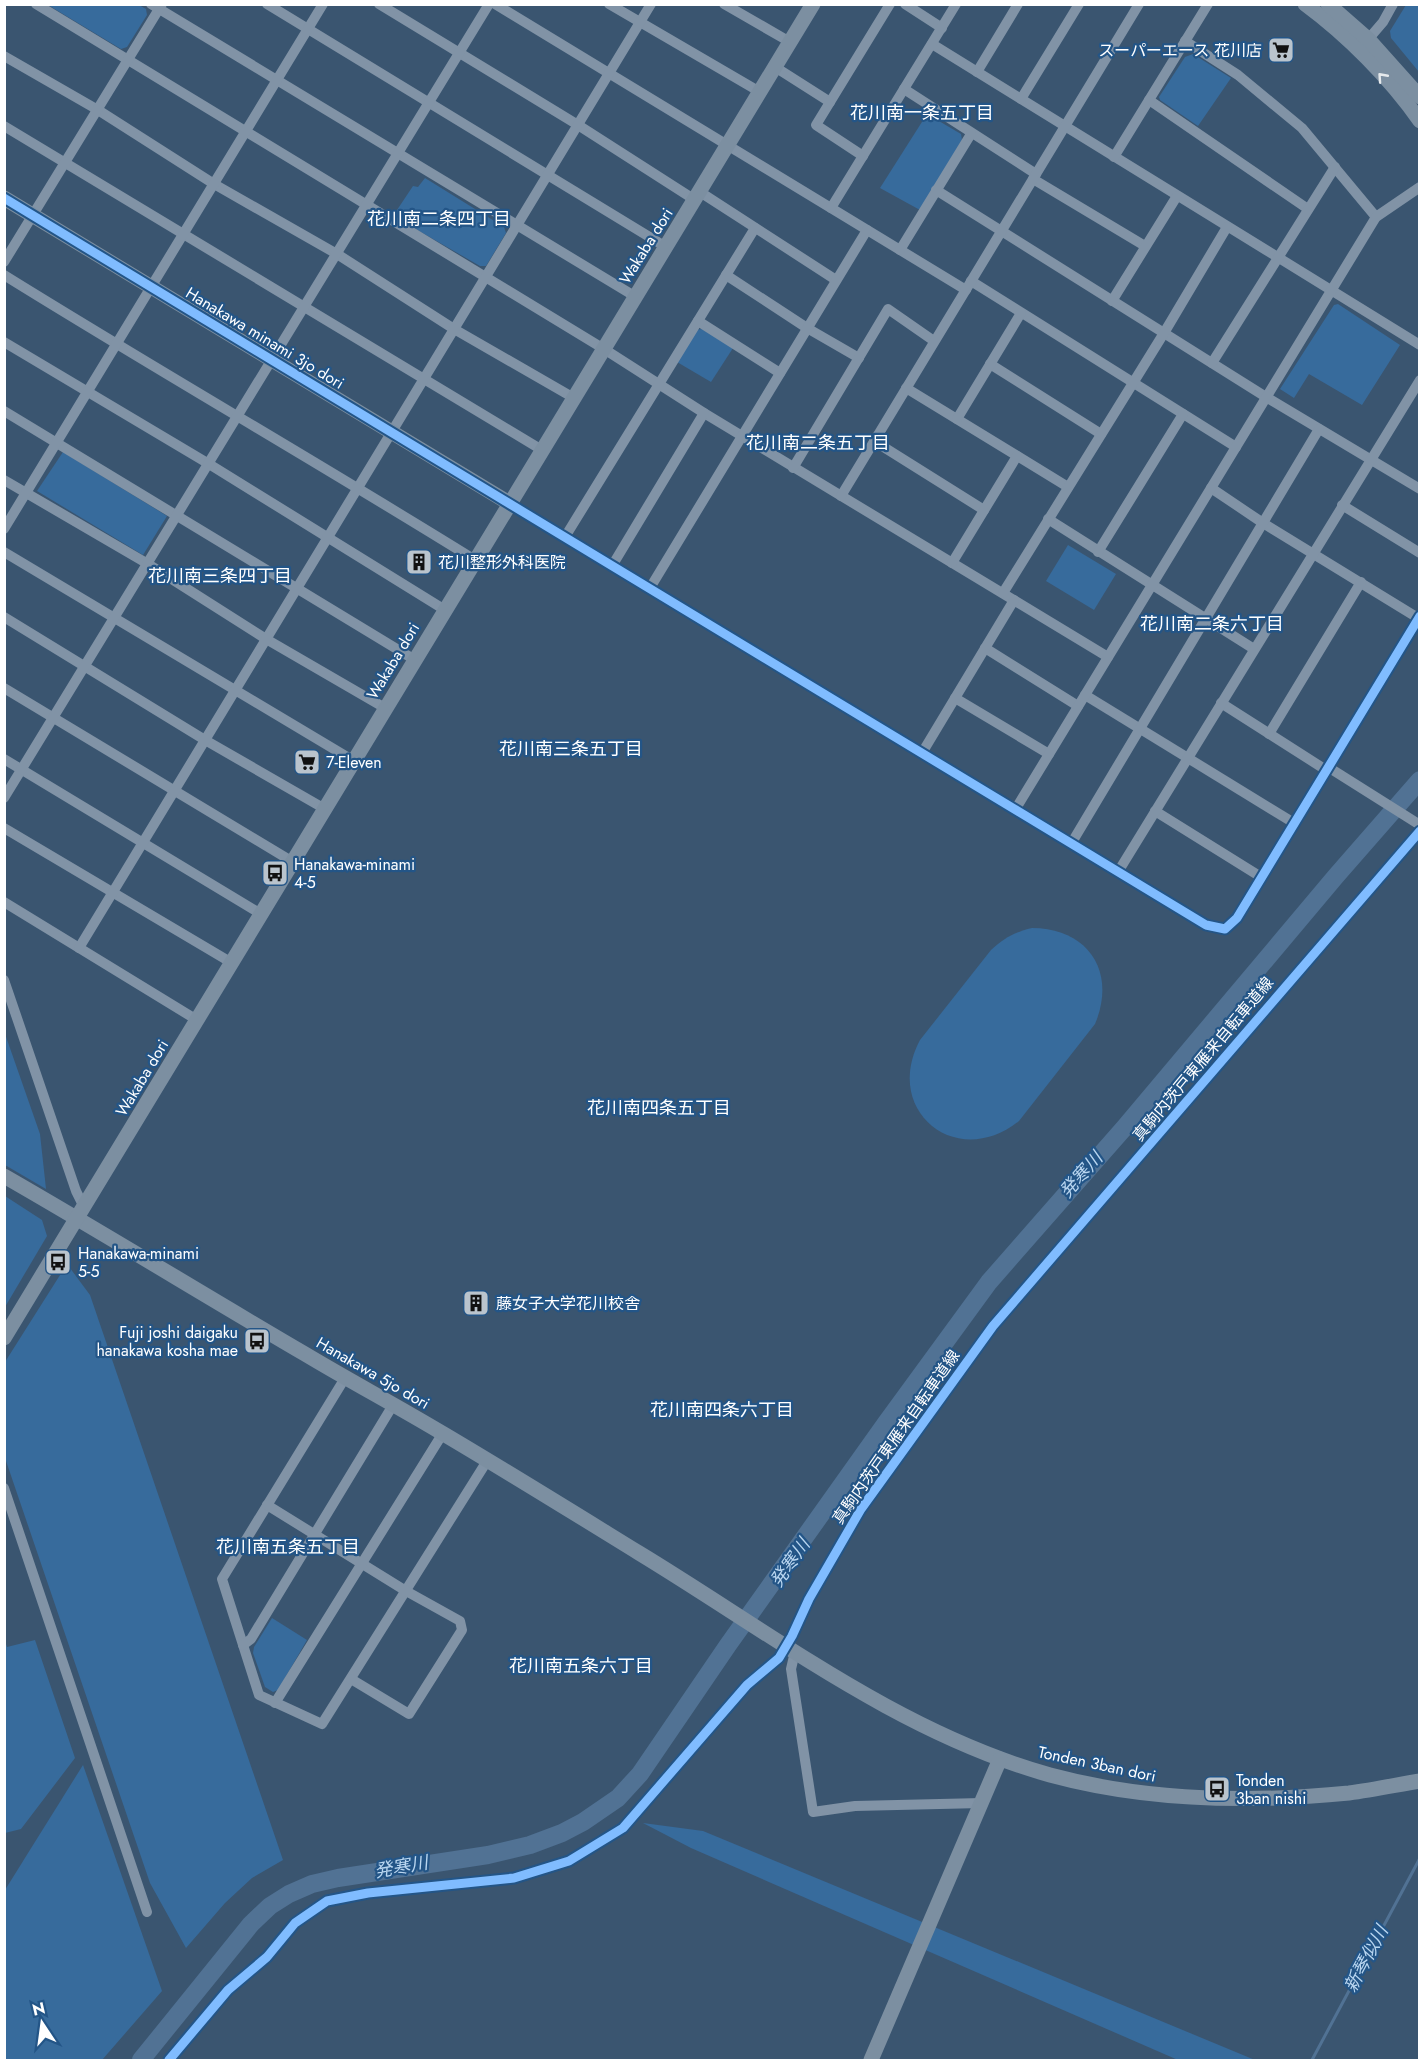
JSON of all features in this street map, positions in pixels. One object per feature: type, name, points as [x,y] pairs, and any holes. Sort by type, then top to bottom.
[{"type":"street","points":[[36,4],[604,349],[658,386],[1108,657]]},
{"type":"street","points":[[267,4],[666,247]]},
{"type":"street","points":[[4,530],[323,4]]},
{"type":"street","points":[[379,4],[578,125],[755,228],[836,280]]},
{"type":"street","points":[[4,798],[489,4]]},
{"type":"street","points":[[495,4],[900,250],[1021,313],[1236,447]]},
{"type":"street","points":[[609,4],[760,92]]},
{"type":"street","points":[[79,948],[651,4]]},
{"type":"street","points":[[724,4],[790,42]]},
{"type":"street","name":"Wakaba dori","points":[[4,1338],[813,4]]},
{"type":"street","points":[[863,156],[816,125],[890,4]]},
{"type":"street","points":[[905,4],[942,28]]},
{"type":"street","points":[[831,208],[956,4]]},
{"type":"street","points":[[977,72],[1018,4]]},
{"type":"street","points":[[1021,99],[1079,4]]},
{"type":"street","points":[[841,496],[1138,4]]},
{"type":"street","points":[[1114,157],[1208,4]]},
{"type":"street","points":[[1305,4],[1363,45],[1419,97]]},
{"type":"street","points":[[1328,4],[1363,45],[1419,121]]},
{"type":"street","points":[[1363,45],[1393,4]]},
{"type":"street","points":[[4,262],[98,110],[158,6],[277,81],[636,297]]},
{"type":"street","points":[[1185,41],[1238,75],[1302,128],[1376,217]]},
{"type":"street","points":[[932,44],[1419,345]]},
{"type":"street","points":[[4,56],[98,110],[214,184],[337,254],[454,329],[574,398]]},
{"type":"street","points":[[775,67],[830,102]]},
{"type":"street","points":[[904,89],[1034,177],[1145,246]]},
{"type":"street","points":[[1149,100],[1308,208]]},
{"type":"street","points":[[4,126],[542,450]]},
{"type":"street","points":[[900,250],[971,134]]},
{"type":"street","points":[[1212,363],[1335,166]]},
{"type":"street","points":[[1015,810],[1376,217],[1419,187]]},
{"type":"street","points":[[936,190],[1266,397],[1418,486]]},
{"type":"street","points":[[1112,301],[1177,196]]},
{"type":"street","name":"Hanakawa minami 3jo dori","points":[[4,198],[509,503]]},
{"type":"street","points":[[1003,593],[1227,227]]},
{"type":"street","points":[[565,537],[755,228]]},
{"type":"street","points":[[650,588],[867,230]]},
{"type":"street","points":[[4,275],[475,560]]},
{"type":"street","points":[[726,275],[807,328],[859,358]]},
{"type":"street","points":[[793,468],[888,309],[934,341]]},
{"type":"street","points":[[957,419],[1021,313]]},
{"type":"street","points":[[698,321],[780,373]]},
{"type":"street","points":[[4,342],[209,464],[445,610]]},
{"type":"street","points":[[990,364],[1101,434]]},
{"type":"street","points":[[1118,872],[1419,380]]},
{"type":"street","points":[[906,387],[1068,487]]},
{"type":"street","points":[[4,411],[415,660]]},
{"type":"street","points":[[612,566],[704,414]]},
{"type":"street","points":[[1098,552],[1183,414]]},
{"type":"street","points":[[1071,844],[1319,429]]},
{"type":"street","points":[[874,441],[984,510]]},
{"type":"street","points":[[952,563],[1017,456]]},
{"type":"street","points":[[4,480],[148,564],[266,639],[385,708]]},
{"type":"street","points":[[509,503],[1206,926],[1225,929],[1237,918],[1262,878],[1419,617],[1263,523],[1211,488]]},
{"type":"street","points":[[1342,505],[1419,553]]},
{"type":"street","points":[[1048,519],[1254,649]]},
{"type":"street","points":[[4,552],[354,761]]},
{"type":"street","points":[[1269,734],[1361,582]]},
{"type":"street","points":[[922,753],[1014,600]]},
{"type":"street","points":[[4,617],[205,740],[325,809]]},
{"type":"street","points":[[985,648],[1078,706]]},
{"type":"street","points":[[4,688],[293,862]]},
{"type":"street","points":[[1085,695],[1294,824]]},
{"type":"street","points":[[955,698],[1049,754]]},
{"type":"street","points":[[1221,703],[1419,825]]},
{"type":"street","points":[[4,759],[261,914]]},
{"type":"street","points":[[1155,811],[1262,878]]},
{"type":"street","points":[[4,828],[232,963]]},
{"type":"street","points":[[4,902],[197,1020]]},
{"type":"street","points":[[4,980],[76,1191],[81,1212]]},
{"type":"street","name":"Hanakawa 5jo dori","points":[[4,1176],[81,1212],[345,1378],[443,1433],[722,1604],[795,1652]]},
{"type":"street","points":[[345,1378],[222,1579],[259,1695],[322,1724],[487,1461]]},
{"type":"street","points":[[243,1645],[250,1639],[393,1405]]},
{"type":"street","points":[[275,1703],[443,1433]]},
{"type":"street","points":[[4,1488],[147,1912]]},
{"type":"street","points":[[267,1505],[406,1591],[460,1621],[462,1630],[409,1714],[351,1679]]},
{"type":"street","points":[[795,1652],[791,1669],[813,1812],[855,1806],[982,1803]]},
{"type":"street","name":"Tonden 3ban dori","points":[[795,1652],[928,1729],[1000,1759],[1053,1776],[1160,1796],[1198,1798],[1254,1798],[1350,1793],[1419,1781]]},
{"type":"street","points":[[871,2061],[1000,1759]]},
{"type":"shaded area","points":[[48,5],[139,5],[146,9],[147,15],[127,47],[121,49]]},
{"type":"shaded area","points":[[1406,5],[1419,5],[1419,72],[1391,38],[1390,31]]},
{"type":"shaded area","points":[[1193,54],[1231,78],[1198,126],[1160,100],[1159,97],[1185,57]]},
{"type":"shaded area","points":[[927,114],[961,134],[962,140],[920,210],[880,188]]},
{"type":"shaded area","points":[[425,178],[504,227],[506,233],[486,266],[480,266],[393,216],[413,186],[418,187]]},
{"type":"shaded area","points":[[1338,304],[1400,345],[1362,405],[1309,374],[1294,398],[1280,389],[1334,305]]},
{"type":"shaded area","points":[[702,329],[733,348],[711,382],[677,362],[695,330]]},
{"type":"shaded area","points":[[63,452],[167,516],[143,555],[37,491]]},
{"type":"shaded area","points":[[1068,545],[1116,574],[1094,610],[1046,581]]},
{"type":"shaded area","points":[[1032,928],[1052,930],[1069,936],[1093,956],[1100,971],[1102,987],[1101,1005],[1095,1024],[1019,1121],[995,1135],[972,1139],[950,1136],[932,1126],[918,1110],[911,1090],[911,1066],[920,1040],[991,950],[1010,936]]},
{"type":"shaded area","points":[[4,1031],[40,1134],[46,1189],[5,1165]]},
{"type":"shaded area","points":[[5,1196],[42,1220],[47,1236],[5,1307]]},
{"type":"shaded area","points":[[67,1264],[90,1295],[283,1860],[252,1878],[225,1903],[186,1948],[150,1883],[5,1458],[5,1362]]},
{"type":"shaded area","points":[[272,1618],[307,1640],[278,1690],[273,1692],[265,1687],[253,1653],[254,1647]]},
{"type":"shaded area","points":[[35,1640],[75,1758],[21,1829],[5,1833],[5,1641],[7,1647]]},
{"type":"shaded area","points":[[83,1765],[162,1991],[102,2060],[5,2060],[5,1890]]},
{"type":"shaded area","points":[[643,1823],[703,1831],[1255,2060],[1178,2060],[691,1848]]},
{"type":"waterway","name":"発寒川","points":[[141,2060],[251,1924],[270,1906],[289,1894],[312,1884],[338,1878],[488,1855],[530,1845],[583,1822],[618,1798],[640,1774],[728,1645],[989,1282],[1125,1127],[1336,876],[1420,780]]},
{"type":"waterway","name":"新琴似川","points":[[1312,2060],[1420,1858]]},
{"type":"cycle path","points":[[4,198],[1206,925],[1225,929],[1237,918],[1420,616]]},
{"type":"cycle path","name":"真駒内茨戸東雁来自転車道線","points":[[169,2060],[228,1990],[267,1957],[295,1923],[327,1901],[368,1893],[514,1878],[569,1861],[623,1828],[747,1685],[779,1658],[809,1599],[861,1509],[993,1326],[1420,831]]},
{"type":"place","name":"スーパーエース 花川店","points":[[1281,50]]},
{"type":"place","name":"花川整形外科医院","points":[[419,562]]},
{"type":"place","name":"7-Eleven","points":[[307,762]]},
{"type":"place","name":"Hanakawa-minami 4-5","points":[[275,873]]},
{"type":"place","name":"Hanakawa-minami 5-5","points":[[58,1262]]},
{"type":"place","name":"藤女子大学花川校舎","points":[[476,1303]]},
{"type":"place","name":"Fuji joshi daigaku hanakawa kosha mae","points":[[257,1341]]},
{"type":"place","name":"Tonden 3ban nishi","points":[[1217,1789]]},
{"type":"district","name":"花川南一条五丁目","points":[[922,113]]},
{"type":"district","name":"花川南二条四丁目","points":[[439,219]]},
{"type":"district","name":"花川南二条五丁目","points":[[818,443]]},
{"type":"district","name":"花川南三条四丁目","points":[[220,576]]},
{"type":"district","name":"花川南二条六丁目","points":[[1212,624]]},
{"type":"district","name":"花川南三条五丁目","points":[[571,749]]},
{"type":"district","name":"花川南四条五丁目","points":[[659,1108]]},
{"type":"district","name":"花川南四条六丁目","points":[[722,1410]]},
{"type":"district","name":"花川南五条五丁目","points":[[288,1547]]},
{"type":"district","name":"花川南五条六丁目","points":[[581,1666]]}]
